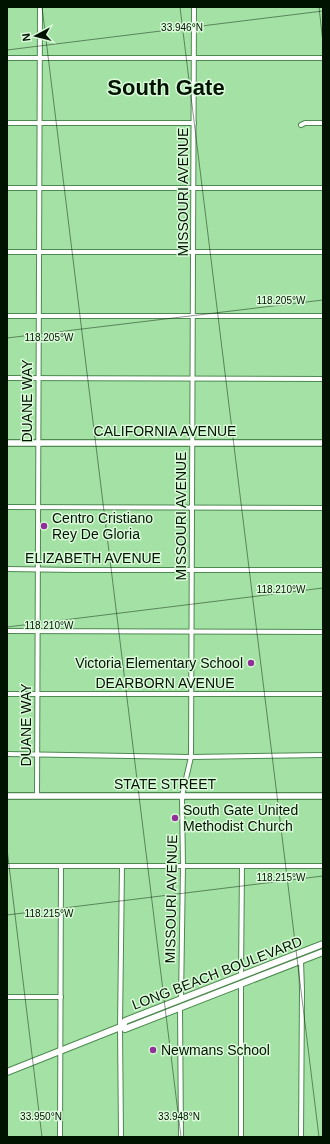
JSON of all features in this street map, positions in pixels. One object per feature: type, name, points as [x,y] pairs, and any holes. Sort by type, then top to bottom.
[{"type":"main road","name":"CALIFORNIA AVENUE","points":[[7,443],[323,443]]},
{"type":"main road","name":"STATE STREET","points":[[7,796],[323,796]]},
{"type":"main road","name":"LONG BEACH BOULEVARD","points":[[7,1072],[121,1026],[125,1021],[323,944]]},
{"type":"main road","name":"LONG BEACH BOULEVARD","points":[[121,1026],[125,1029],[323,952]]},
{"type":"street","name":"DUANE WAY","points":[[36,796],[40,7]]},
{"type":"street","name":"MISSOURI AVENUE","points":[[180,1000],[183,866],[182,796],[191,757],[194,7]]},
{"type":"street","points":[[7,58],[323,58]]},
{"type":"street","points":[[7,123],[194,123]]},
{"type":"street","points":[[301,125],[305,123],[323,123]]},
{"type":"street","points":[[7,188],[323,188]]},
{"type":"street","points":[[7,252],[323,252]]},
{"type":"street","points":[[7,316],[323,316]]},
{"type":"street","points":[[7,378],[323,379]]},
{"type":"street","points":[[7,507],[323,508]]},
{"type":"street","name":"ELIZABETH AVENUE","points":[[7,569],[323,570]]},
{"type":"street","points":[[7,631],[323,632]]},
{"type":"street","name":"DEARBORN AVENUE","points":[[7,694],[323,694]]},
{"type":"street","points":[[7,754],[191,757],[323,755]]},
{"type":"street","points":[[7,866],[323,866]]},
{"type":"street","points":[[60,1137],[61,866]]},
{"type":"street","points":[[120,1137],[122,866]]},
{"type":"street","points":[[241,976],[242,866]]},
{"type":"street","points":[[301,960],[302,1137]]},
{"type":"street","points":[[241,984],[241,1137]]},
{"type":"street","points":[[7,997],[61,997]]},
{"type":"street","points":[[180,1008],[181,1137]]},
{"type":"place","name":"Centro Cristiano Rey De Gloria","points":[[44,526]]},
{"type":"place","name":"Victoria Elementary School","points":[[251,663]]},
{"type":"place","name":"South Gate United Methodist Church","points":[[175,818]]},
{"type":"place","name":"Newmans School","points":[[153,1050]]},
{"type":"district","name":"South Gate","points":[[166,87]]}]
